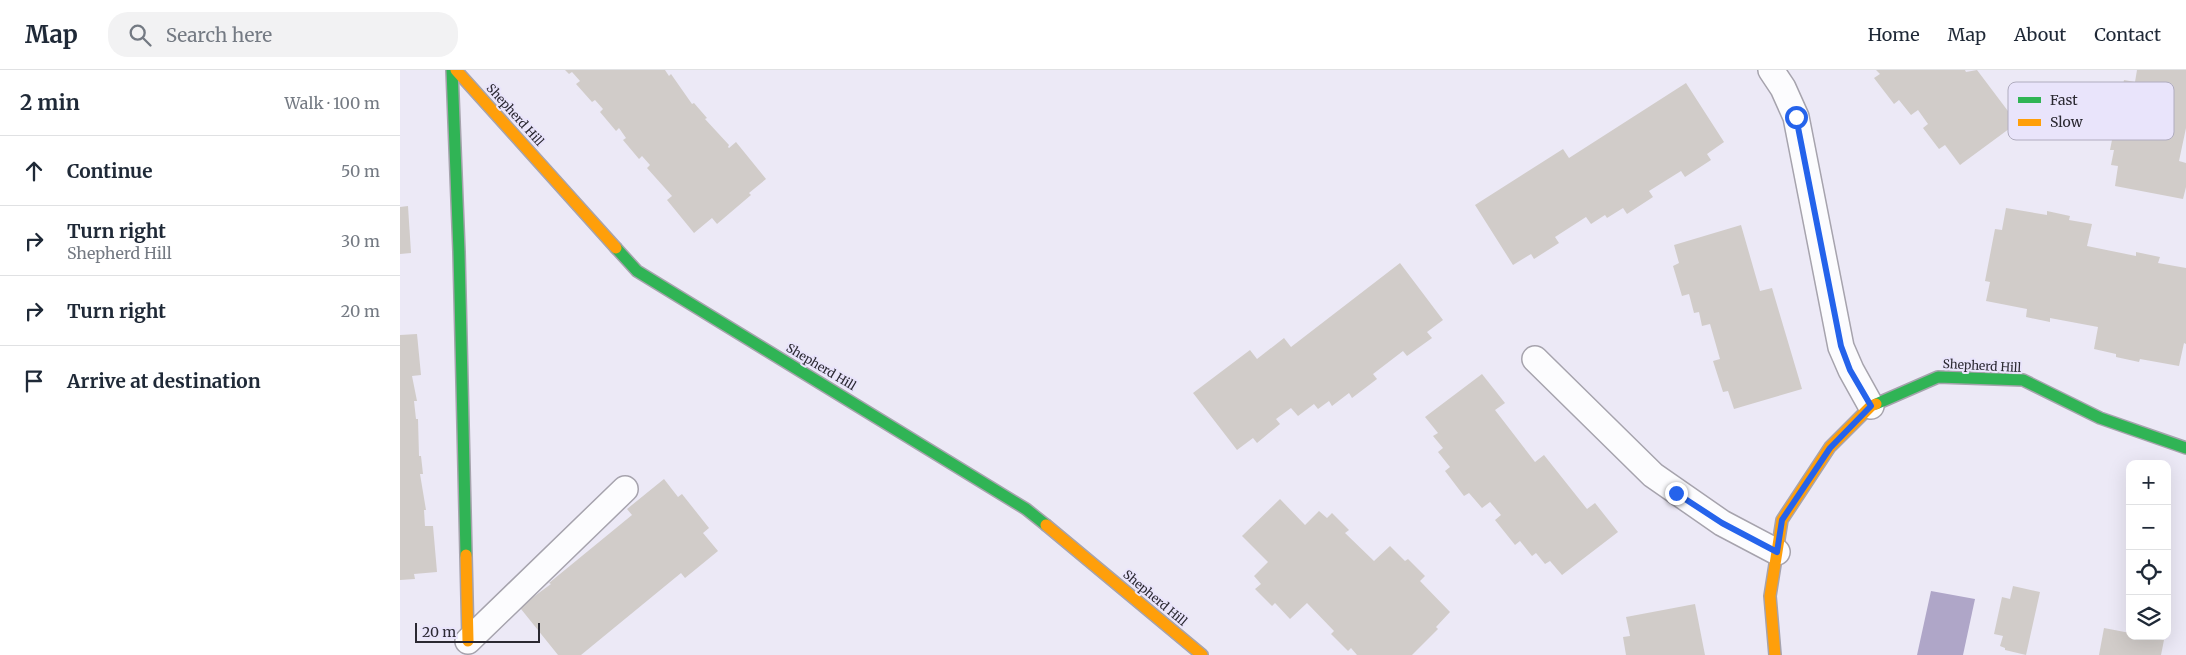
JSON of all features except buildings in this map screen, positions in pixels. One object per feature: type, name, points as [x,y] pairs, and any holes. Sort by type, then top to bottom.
[{"type":"street","name":"Shepherd Hill","points":[[454,70],[468,642]]},
{"type":"street","name":"Shepherd Hill","points":[[454,70],[637,271],[1026,509],[1202,655]]},
{"type":"street","name":"Shepherd Hill","points":[[1775,655],[1770,596],[1782,520],[1830,448],[1871,406],[1938,378],[2023,380],[2100,418],[2186,448]]},
{"type":"lane","points":[[1771,70],[1783,88],[1796,117],[1841,346],[1850,370],[1871,406]]},
{"type":"lane","points":[[1535,359],[1653,475],[1722,523],[1777,552]]},
{"type":"lane","points":[[468,642],[625,489]]},
{"type":"shaded area","points":[[1931,591],[1975,599],[1963,655],[1917,655]]},
{"type":"traffic: fast","points":[[452,70],[459,252],[466,555]]},
{"type":"traffic: fast","points":[[616,248],[637,271],[1026,509],[1046,525]]},
{"type":"traffic: fast","points":[[1876,404],[1938,377],[2023,380],[2100,418],[2186,448]]},
{"type":"traffic: slow","points":[[456,70],[616,248]]},
{"type":"traffic: slow","points":[[1775,655],[1770,596],[1782,520],[1830,447],[1871,406],[1876,404]]},
{"type":"traffic: slow","points":[[1046,525],[1202,655]]},
{"type":"traffic: slow","points":[[466,555],[468,641]]},
{"type":"route","points":[[1676,493],[1722,523],[1777,552],[1782,520],[1830,448],[1871,406],[1850,370],[1841,346],[1796,117]]}]
